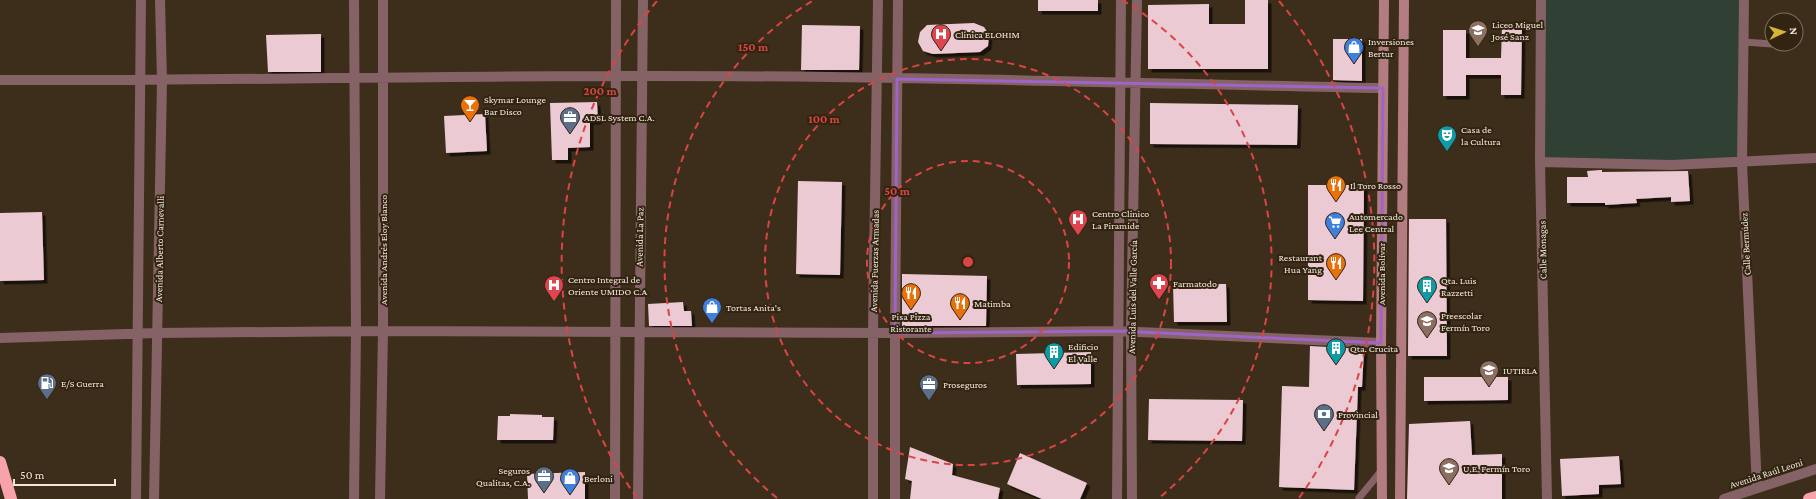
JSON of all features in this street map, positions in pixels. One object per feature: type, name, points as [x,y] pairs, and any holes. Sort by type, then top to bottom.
[{"type":"highway","points":[[0,462],[11,499]]},
{"type":"highway","points":[[1809,499],[1816,497]]},
{"type":"street","name":"Avenida Alberto Carnevalli","points":[[136,499],[139,334],[141,0]]},
{"type":"street","name":"Avenida Alberto Carnevalli","points":[[154,499],[162,81],[160,0]]},
{"type":"street","points":[[354,0],[353,79],[356,331],[354,499]]},
{"type":"street","name":"Avenida Andrés Eloy Blanco","points":[[380,499],[383,331],[382,0]]},
{"type":"street","points":[[615,499],[616,0]]},
{"type":"street","name":"Avenida La Paz","points":[[638,499],[638,332],[643,0]]},
{"type":"street","name":"Avenida Fuerzas Armadas","points":[[873,499],[873,332],[878,0]]},
{"type":"street","name":"Avenida Fuerzas Armadas","points":[[895,499],[898,0]]},
{"type":"street","name":"Avenida Luis del Valle García","points":[[1117,499],[1117,331],[1121,0]]},
{"type":"street","name":"Avenida Luis del Valle García","points":[[1132,499],[1131,332],[1137,0]]},
{"type":"street","name":"Avenida Bolívar","points":[[1382,499],[1381,343],[1384,0]]},
{"type":"street","name":"Avenida Bolívar","points":[[1400,499],[1404,0]]},
{"type":"street","name":"Calle Monagas","points":[[1541,0],[1540,162],[1547,499]]},
{"type":"street","name":"Calle Bermúdez","points":[[1744,0],[1742,163],[1757,488]]},
{"type":"street","points":[[0,80],[162,81],[641,76],[897,78],[1383,88]]},
{"type":"street","points":[[1540,162],[1672,165],[1742,163],[1816,158]]},
{"type":"street","points":[[0,338],[157,333],[356,331],[895,333],[1117,331],[1381,343]]},
{"type":"street","name":"Avenida Raúl Leoni","points":[[1724,499],[1816,469]]},
{"type":"lane","points":[[1744,42],[1764,43]]},
{"type":"lane","points":[[1360,498],[1382,470]]},
{"type":"highlighted area","points":[[897,79],[1383,88],[1381,343],[1117,331],[895,333]]},
{"type":"green space","points":[[1541,0],[1743,0],[1742,163],[1540,162]]},
{"type":"building","points":[[1038,0],[1098,0],[1098,11],[1038,11]]},
{"type":"building","points":[[1245,0],[1268,0],[1268,69],[1148,69],[1148,5],[1209,4],[1209,24],[1245,24]]},
{"type":"building","points":[[974,23],[984,27],[989,35],[988,46],[980,52],[933,54],[923,51],[918,42],[920,32],[927,25]]},
{"type":"building","points":[[802,25],[860,26],[859,70],[801,70]]},
{"type":"building","points":[[1502,26],[1522,26],[1521,95],[1501,95],[1501,75],[1466,75],[1466,96],[1443,96],[1443,30],[1466,30],[1466,58],[1501,58]]},
{"type":"building","points":[[321,34],[321,72],[268,72],[266,35]]},
{"type":"building","points":[[1333,39],[1362,39],[1362,81],[1333,80]]},
{"type":"building","name":"ADSL System C.A.","points":[[597,102],[598,121],[590,121],[590,147],[568,148],[568,160],[552,160],[550,103]]},
{"type":"building","points":[[1150,103],[1298,105],[1297,145],[1150,144]]},
{"type":"building","points":[[485,114],[487,151],[446,153],[444,116]]},
{"type":"building","points":[[1602,170],[1602,172],[1688,171],[1690,201],[1671,202],[1671,197],[1636,199],[1637,203],[1605,205],[1605,203],[1567,203],[1567,177],[1588,177],[1587,171]]},
{"type":"building","points":[[798,181],[842,182],[840,275],[796,274]]},
{"type":"building","points":[[1308,185],[1364,185],[1363,301],[1308,300]]},
{"type":"building","points":[[42,212],[44,280],[0,281],[0,213]]},
{"type":"building","points":[[1409,219],[1446,219],[1447,356],[1408,356]]},
{"type":"building","points":[[902,274],[987,276],[986,326],[902,326]]},
{"type":"building","points":[[1173,284],[1226,284],[1227,322],[1174,322]]},
{"type":"building","points":[[683,302],[684,311],[691,311],[692,326],[649,326],[648,304]]},
{"type":"building","points":[[1310,346],[1364,349],[1362,387],[1358,387],[1354,490],[1279,487],[1282,386],[1309,387]]},
{"type":"building","name":"Edificio El Valle","points":[[1091,352],[1091,384],[1017,385],[1016,354]]},
{"type":"building","points":[[1424,377],[1508,377],[1508,400],[1424,401]]},
{"type":"building","points":[[1149,399],[1243,400],[1242,441],[1148,440]]},
{"type":"building","points":[[510,414],[554,417],[553,440],[497,440],[498,416],[510,416]]},
{"type":"building","points":[[1470,421],[1472,455],[1502,454],[1502,499],[1407,499],[1409,424]]},
{"type":"building","points":[[910,447],[953,464],[952,475],[1000,488],[998,499],[910,499],[912,481],[905,479]]},
{"type":"building","points":[[1020,453],[1087,483],[1080,499],[1042,499],[1007,484]]},
{"type":"building","points":[[1619,456],[1621,484],[1599,485],[1599,494],[1562,496],[1560,459]]},
{"type":"building","points":[[585,472],[585,499],[528,499],[527,474]]},
{"type":"place","name":"Liceo Miguel José Sanz","points":[[1478,47]]},
{"type":"place","name":"Clinica ELOHIM","points":[[941,51]]},
{"type":"place","name":"Inversiones Bertur","points":[[1354,64]]},
{"type":"place","name":"Skymar Lounge Bar Disco","points":[[470,122]]},
{"type":"place","name":"ADSL System C.A.","points":[[570,134]]},
{"type":"place","name":"Casa de la Cultura","points":[[1447,152]]},
{"type":"place","name":"Il Toro Rosso","points":[[1336,202]]},
{"type":"place","name":"Centro Clinico La Piramide","points":[[1078,236]]},
{"type":"place","name":"Automercado Lee Central","points":[[1335,239]]},
{"type":"place","name":"Restaurant Hua Yang","points":[[1336,280]]},
{"type":"place","name":"Farmatodo","points":[[1159,300]]},
{"type":"place","name":"Centro Integral de Oriente UMIDO C.A","points":[[554,302]]},
{"type":"place","name":"Qta. Luis Razzetti","points":[[1427,303]]},
{"type":"place","name":"Pisa Pizza Ristorante","points":[[911,310]]},
{"type":"place","name":"Matimba","points":[[960,320]]},
{"type":"place","name":"Tortas Anita's","points":[[712,324]]},
{"type":"place","name":"Preescolar Fermín Toro","points":[[1427,338]]},
{"type":"place","name":"Qta. Crucita","points":[[1336,365]]},
{"type":"place","name":"Edificio El Valle","points":[[1054,369]]},
{"type":"place","name":"IUTIRLA","points":[[1489,387]]},
{"type":"place","name":"E/S Guerra","points":[[47,400]]},
{"type":"place","name":"Proseguros","points":[[929,401]]},
{"type":"place","name":"Provincial","points":[[1324,431]]},
{"type":"place","name":"U.E. Fermín Toro","points":[[1449,485]]},
{"type":"place","name":"Seguros Qualitas, C.A.","points":[[544,493]]},
{"type":"place","name":"Berloni","points":[[570,495]]}]
